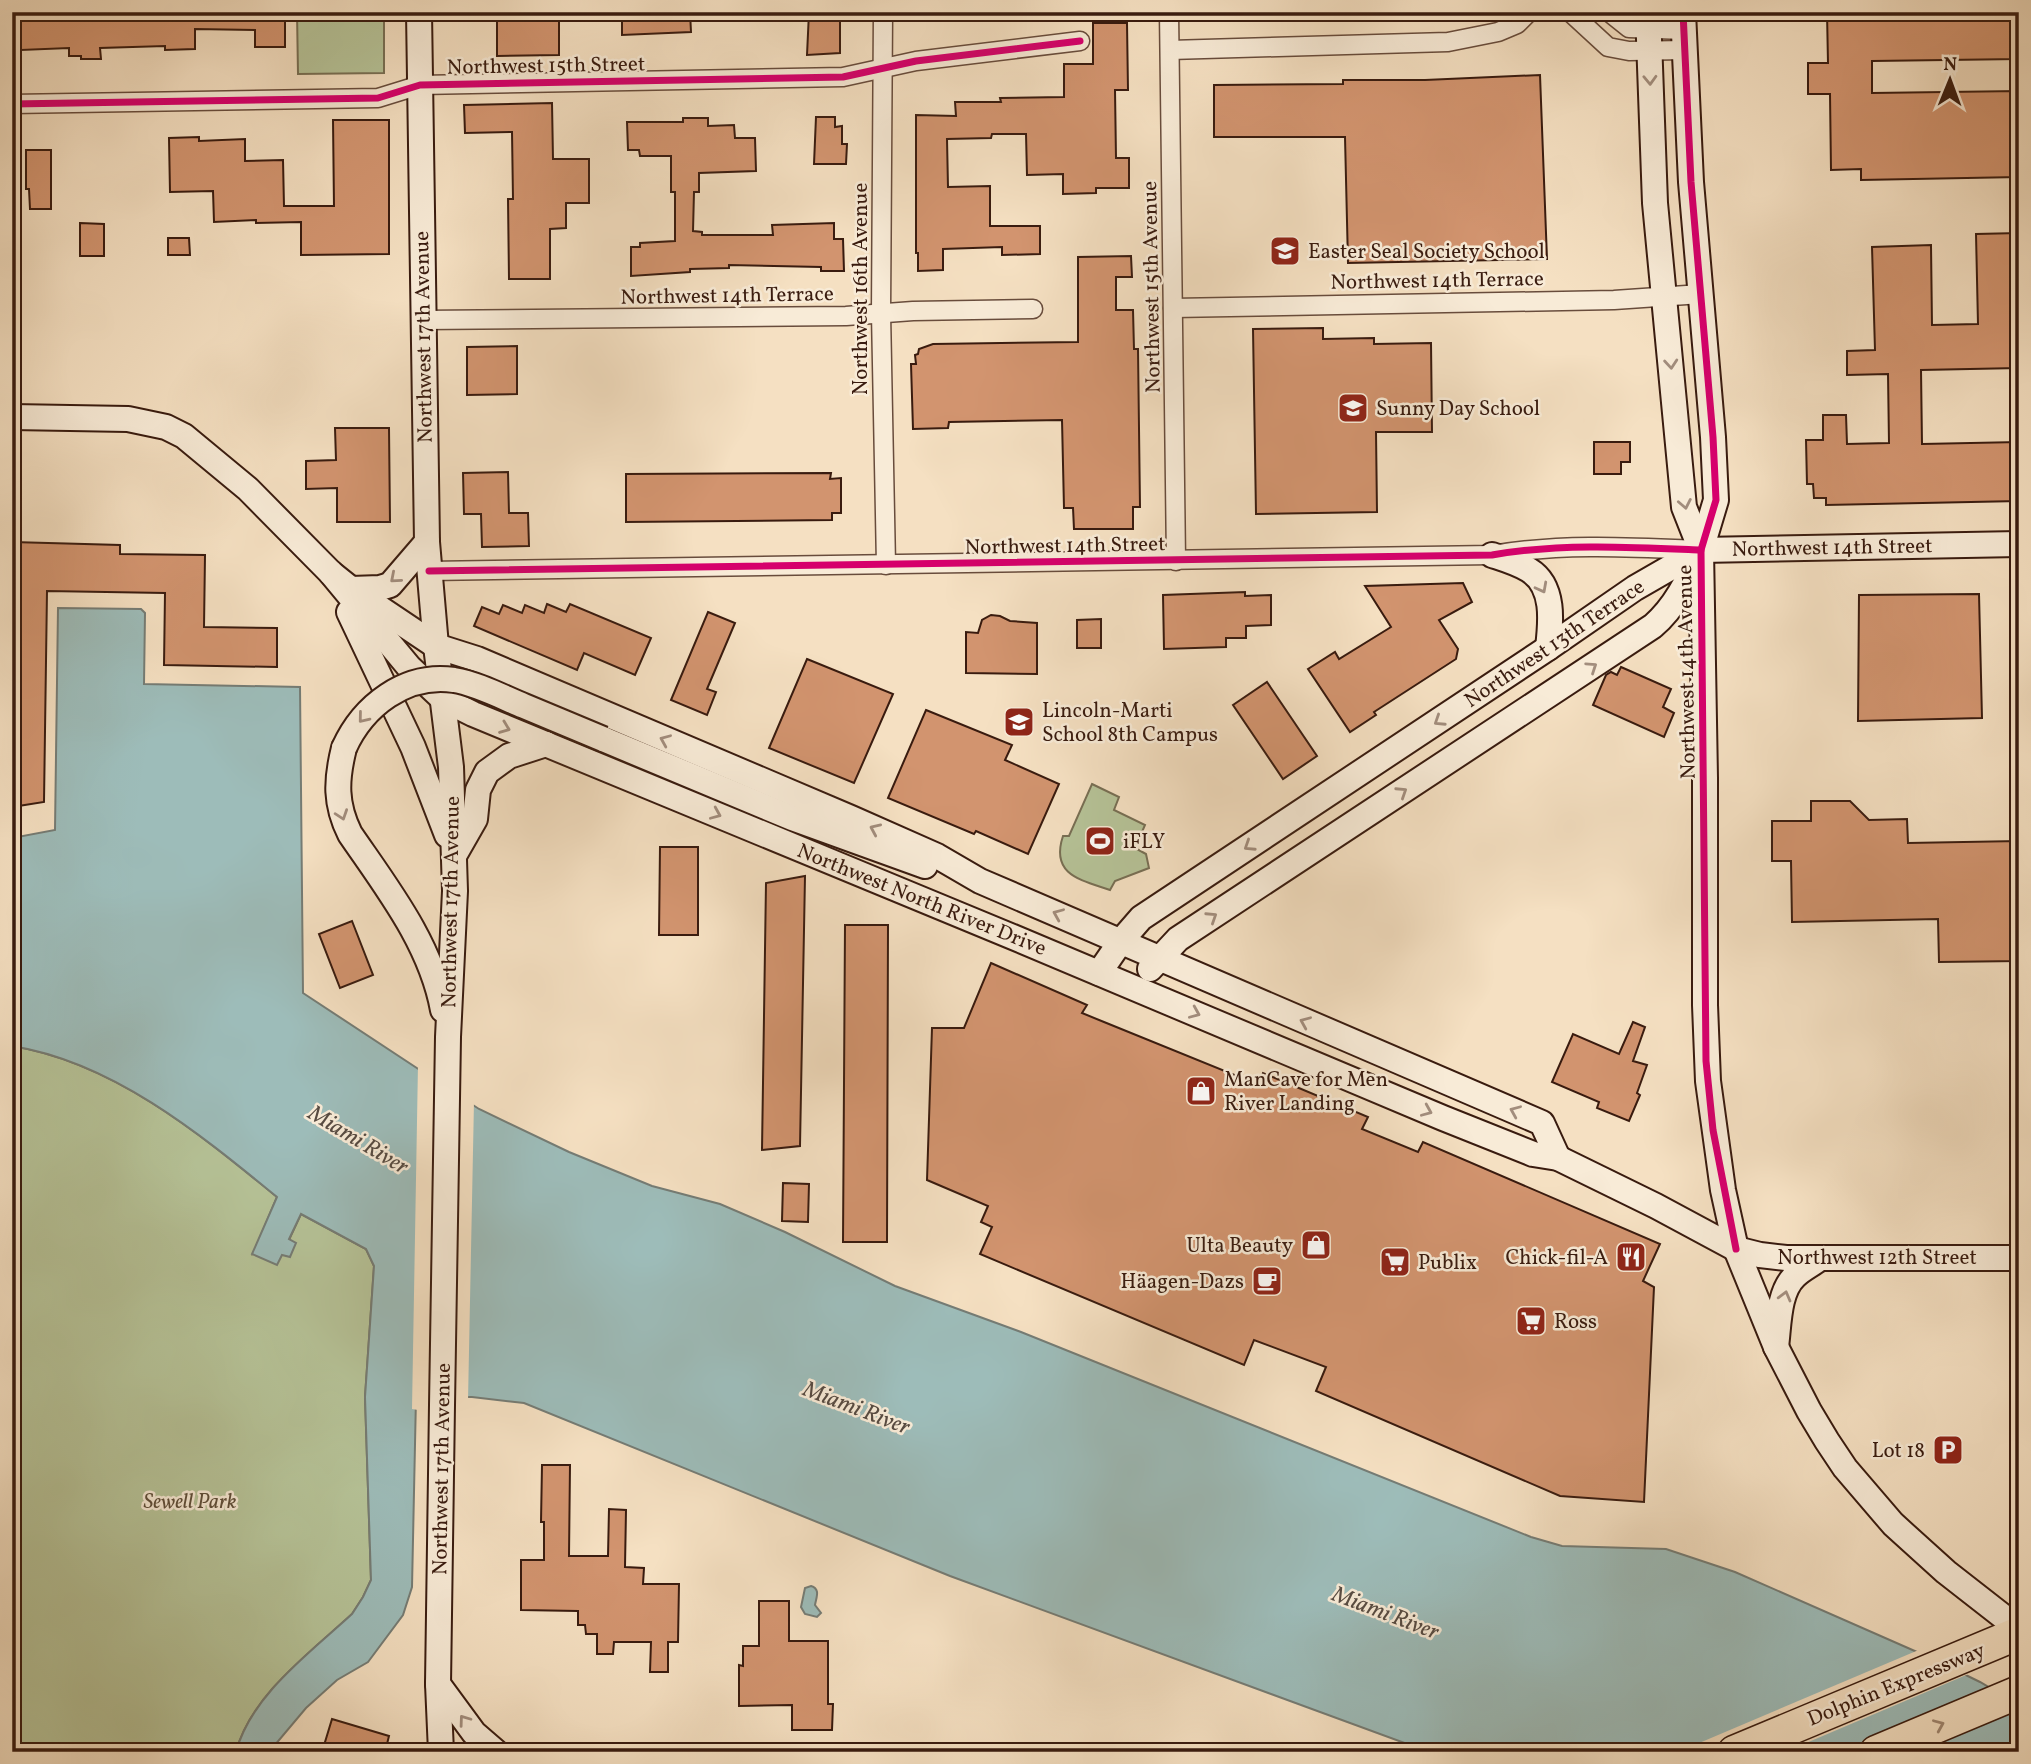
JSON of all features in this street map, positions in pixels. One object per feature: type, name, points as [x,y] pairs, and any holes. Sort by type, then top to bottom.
[{"type":"highway","name":"Dolphin Expressway","points":[[1734,1752],[2019,1631]]},
{"type":"highway","points":[[1876,1752],[2019,1692]]},
{"type":"main road","name":"Northwest 17th Avenue","points":[[419,12],[427,542],[451,767],[455,891],[448,1037],[442,1405],[438,1684],[441,1752]]},
{"type":"main road","name":"Northwest 14th Avenue","points":[[1649,31],[1653,170],[1684,507],[1701,550]]},
{"type":"main road","name":"Northwest 14th Avenue","points":[[1684,31],[1691,182],[1716,500],[1701,550],[1706,1061],[1713,1130],[1736,1249]]},
{"type":"main road","name":"Northwest North River Drive","points":[[12,417],[128,419],[166,427],[184,436],[248,489],[331,573],[382,636],[443,699],[496,724],[1532,1154],[1558,1158],[1736,1249]]},
{"type":"main road","points":[[351,589],[390,585],[427,542]]},
{"type":"main road","name":"Northwest 14th Street","points":[[1701,550],[2019,544]]},
{"type":"main road","name":"Northwest 13th Terrace","points":[[1099,973],[1141,918],[1548,648],[1635,587],[1701,550]]},
{"type":"main road","name":"Northwest 13th Terrace","points":[[1132,987],[1178,939],[1653,626],[1663,618],[1682,591],[1701,550]]},
{"type":"main road","points":[[1492,555],[1531,571],[1543,587],[1551,612],[1548,648]]},
{"type":"main road","points":[[331,573],[408,736],[454,855]]},
{"type":"main road","name":"Northwest North River Drive","points":[[331,573],[436,646],[477,659],[851,818],[937,856],[980,881],[1542,1123],[1558,1158]]},
{"type":"main road","points":[[448,1037],[440,995],[422,944],[350,834],[342,817],[337,787],[344,748],[360,720],[383,698],[405,686],[437,680],[468,684],[879,851],[980,881]]},
{"type":"main road","points":[[454,855],[475,819],[478,790],[486,772],[509,756],[546,744]]},
{"type":"main road","points":[[1736,1249],[1776,1347],[1809,1411],[1845,1468],[1880,1511],[1946,1572],[2019,1631]]},
{"type":"main road","name":"Northwest 12th Street","points":[[1736,1249],[1772,1257],[1819,1259],[2019,1258]]},
{"type":"main road","points":[[1776,1347],[1783,1299],[1788,1284],[1819,1259]]},
{"type":"main road","points":[[438,1684],[474,1733],[496,1752]]},
{"type":"street","name":"Northwest 16th Avenue","points":[[883,12],[881,313],[886,565]]},
{"type":"street","name":"Northwest 15th Avenue","points":[[1169,12],[1176,561]]},
{"type":"street","points":[[1170,50],[1448,42],[1497,33],[1517,24],[1529,12]]},
{"type":"street","points":[[1570,12],[1608,47],[1629,51],[1649,31]]},
{"type":"street","points":[[1609,12],[1629,28],[1684,31]]},
{"type":"street","name":"Northwest 15th Street","points":[[12,104],[378,98],[420,85],[843,77],[956,55],[1080,41]]},
{"type":"street","name":"Northwest 14th Terrace","points":[[1173,308],[1614,300],[1701,294]]},
{"type":"street","name":"Northwest 14th Terrace","points":[[422,320],[846,316],[913,311],[1033,309]]},
{"type":"street","name":"Northwest 14th Street","points":[[429,571],[1492,555],[1528,549],[1625,547],[1701,550]]},
{"type":"green space","points":[[297,12],[384,12],[384,73],[298,74]]},
{"type":"green space","name":"iFLY","points":[[1092,784],[1119,797],[1114,810],[1145,825],[1135,848],[1146,854],[1149,868],[1115,881],[1110,890],[1071,874],[1061,859],[1063,836],[1069,836]]},
{"type":"green space","name":"Sewell Park","points":[[12,1046],[49,1054],[120,1084],[186,1126],[277,1197],[253,1254],[289,1240],[301,1214],[366,1249],[374,1266],[365,1397],[371,1580],[352,1614],[301,1659],[268,1693],[244,1731],[236,1752],[12,1750]]},
{"type":"water","name":"Miami River","points":[[58,608],[141,609],[145,613],[144,684],[300,687],[303,993],[479,1109],[569,1152],[652,1186],[720,1204],[785,1232],[895,1286],[1021,1332],[1531,1537],[1562,1546],[1666,1549],[1735,1572],[1933,1659],[2019,1705],[2019,1752],[1429,1752],[950,1576],[524,1403],[472,1397],[416,1397],[412,1587],[403,1615],[368,1662],[337,1680],[306,1708],[272,1752],[236,1752],[244,1731],[268,1693],[301,1659],[352,1614],[371,1580],[365,1397],[374,1266],[366,1249],[301,1214],[289,1239],[296,1243],[290,1257],[282,1255],[277,1265],[252,1254],[277,1197],[186,1126],[120,1084],[49,1054],[12,1046],[12,838],[55,830]]},
{"type":"water","points":[[811,1586],[817,1591],[815,1605],[821,1613],[817,1617],[805,1614],[801,1607],[805,1588]]},
{"type":"pier","points":[[418,1064],[474,1101],[468,1401],[419,1400],[418,1410],[412,1409]]},
{"type":"pier","points":[[1921,1649],[1971,1673],[1785,1752],[1678,1752]]},
{"type":"building","points":[[20,12],[285,12],[285,47],[255,47],[255,30],[195,29],[195,49],[165,50],[165,46],[100,48],[101,59],[81,59],[81,56],[69,56],[69,48],[21,50]]},
{"type":"building","points":[[497,12],[559,12],[559,55],[497,56]]},
{"type":"building","points":[[622,12],[690,12],[691,32],[622,35]]},
{"type":"building","points":[[809,12],[840,12],[840,53],[807,55]]},
{"type":"building","points":[[1827,12],[2019,12],[2019,59],[1872,61],[1872,93],[2019,91],[2019,177],[1861,180],[1861,169],[1831,170],[1830,94],[1808,94],[1808,63],[1828,63]]},
{"type":"building","points":[[1093,23],[1127,23],[1128,90],[1115,90],[1116,158],[1129,158],[1129,188],[1096,188],[1096,193],[1063,194],[1063,174],[1027,175],[1026,134],[992,134],[991,138],[947,139],[948,187],[990,186],[990,226],[1040,226],[1040,254],[1002,255],[1002,247],[943,249],[943,270],[918,271],[916,115],[956,116],[955,102],[1001,102],[1000,98],[1064,97],[1064,64],[1093,64]]},
{"type":"building","points":[[1540,75],[1547,259],[1348,263],[1345,137],[1214,137],[1214,85],[1343,84],[1343,80]]},
{"type":"building","points":[[552,103],[553,159],[589,159],[589,203],[566,203],[566,228],[550,229],[550,279],[509,279],[508,199],[513,199],[512,132],[465,133],[464,105]]},
{"type":"building","points":[[816,117],[835,117],[835,127],[842,126],[842,144],[847,144],[846,164],[814,164]]},
{"type":"building","points":[[683,118],[708,118],[708,126],[734,125],[735,138],[755,138],[756,171],[699,173],[699,192],[694,192],[693,231],[702,232],[702,235],[773,235],[772,225],[834,223],[834,239],[843,239],[844,271],[821,271],[821,267],[729,265],[729,268],[690,269],[690,272],[631,276],[631,247],[640,247],[640,243],[675,241],[675,192],[671,192],[671,156],[640,156],[639,150],[628,150],[627,122],[683,122]]},
{"type":"building","points":[[333,120],[389,120],[389,254],[301,255],[301,222],[214,222],[213,191],[170,192],[169,138],[199,137],[199,141],[245,139],[245,161],[283,160],[284,206],[334,206]]},
{"type":"building","points":[[26,150],[51,150],[51,209],[30,209],[29,189],[26,189]]},
{"type":"building","points":[[80,223],[104,224],[104,256],[80,256]]},
{"type":"building","points":[[2019,233],[2019,368],[1921,370],[1922,444],[2019,442],[2019,501],[1826,505],[1826,498],[1814,498],[1813,484],[1807,484],[1806,440],[1823,440],[1823,415],[1846,415],[1847,444],[1889,443],[1888,374],[1847,375],[1847,351],[1875,350],[1872,247],[1931,245],[1932,325],[1978,324],[1976,234]]},
{"type":"building","points":[[168,238],[189,238],[190,255],[168,255]]},
{"type":"building","points":[[1131,256],[1132,277],[1116,277],[1116,310],[1133,310],[1134,349],[1138,349],[1140,507],[1133,507],[1133,529],[1074,529],[1073,508],[1064,508],[1062,420],[949,422],[948,428],[913,429],[911,364],[916,364],[915,355],[919,349],[933,344],[1078,342],[1078,257]]},
{"type":"building","points":[[1323,328],[1323,339],[1374,338],[1374,344],[1431,343],[1432,432],[1376,432],[1377,512],[1256,514],[1253,329]]},
{"type":"building","points":[[517,346],[517,394],[467,395],[467,347]]},
{"type":"building","points":[[335,428],[389,428],[390,522],[337,522],[337,488],[306,489],[306,461],[336,460]]},
{"type":"building","points":[[1594,442],[1630,442],[1630,462],[1621,462],[1621,474],[1594,474]]},
{"type":"building","points":[[508,472],[509,513],[528,513],[529,546],[482,547],[481,514],[464,514],[463,473]]},
{"type":"building","points":[[831,473],[830,479],[841,478],[841,513],[832,513],[832,520],[626,522],[626,474]]},
{"type":"building","points":[[12,542],[120,545],[120,554],[205,555],[204,627],[277,628],[277,667],[164,665],[165,593],[47,591],[44,802],[12,807]]},
{"type":"building","points":[[1463,583],[1472,602],[1439,620],[1458,649],[1456,659],[1374,712],[1376,715],[1350,732],[1308,669],[1335,652],[1339,659],[1391,627],[1365,586]]},
{"type":"building","points":[[1245,592],[1245,596],[1271,595],[1271,625],[1246,626],[1246,638],[1226,638],[1226,647],[1164,649],[1163,595]]},
{"type":"building","points":[[1979,594],[1982,718],[1858,721],[1859,595]]},
{"type":"building","points":[[547,604],[566,612],[570,604],[651,638],[635,675],[584,653],[577,670],[474,626],[482,607],[499,614],[503,605],[522,613],[525,605],[544,613]]},
{"type":"building","points":[[708,612],[735,623],[707,689],[716,692],[707,715],[671,700]]},
{"type":"building","points":[[991,615],[1010,621],[1037,623],[1037,674],[966,673],[966,632],[978,633],[982,620]]},
{"type":"building","points":[[1101,619],[1101,648],[1077,648],[1077,620]]},
{"type":"building","points":[[807,659],[893,694],[854,783],[769,748]]},
{"type":"building","points":[[1621,667],[1671,689],[1663,707],[1674,713],[1664,737],[1593,705],[1606,675],[1611,672],[1617,675]]},
{"type":"building","points":[[1267,682],[1317,756],[1283,779],[1233,705]]},
{"type":"building","points":[[926,710],[1012,745],[1005,760],[1059,784],[1028,854],[888,798]]},
{"type":"building","points":[[1811,801],[1850,801],[1869,820],[1907,819],[1908,843],[2019,841],[2019,961],[1939,962],[1938,919],[1792,922],[1791,861],[1772,861],[1772,821],[1811,821]]},
{"type":"building","points":[[660,847],[698,847],[698,935],[659,935]]},
{"type":"building","points":[[805,876],[800,1146],[762,1150],[766,883]]},
{"type":"building","points":[[352,921],[373,975],[340,988],[319,934]]},
{"type":"building","points":[[845,925],[888,925],[887,1242],[843,1242]]},
{"type":"building","points":[[991,963],[1087,1005],[1082,1013],[1259,1085],[1263,1073],[1368,1117],[1362,1129],[1418,1152],[1423,1142],[1660,1244],[1643,1281],[1654,1287],[1644,1502],[1560,1496],[1316,1391],[1326,1367],[1254,1340],[1244,1365],[980,1254],[992,1227],[981,1222],[988,1206],[927,1180],[932,1028],[964,1028]]},
{"type":"building","points":[[1633,1022],[1645,1027],[1633,1061],[1647,1065],[1637,1093],[1640,1095],[1629,1121],[1597,1108],[1599,1102],[1552,1082],[1573,1034],[1619,1054]]},
{"type":"building","points":[[783,1183],[809,1184],[808,1222],[782,1221]]},
{"type":"building","points":[[542,1465],[570,1465],[569,1556],[608,1556],[609,1509],[626,1510],[625,1567],[644,1568],[643,1584],[679,1584],[678,1642],[668,1642],[668,1672],[650,1672],[651,1642],[614,1642],[613,1654],[597,1654],[597,1634],[586,1634],[585,1625],[578,1625],[578,1611],[521,1610],[521,1560],[544,1560],[544,1522],[541,1522]]},
{"type":"building","points":[[759,1601],[789,1601],[789,1641],[828,1641],[828,1704],[833,1704],[832,1730],[792,1730],[792,1705],[739,1706],[739,1665],[743,1666],[743,1646],[759,1646]]},
{"type":"building","points":[[332,1719],[389,1736],[385,1752],[322,1752]]},
{"type":"cycle path","points":[[1683,12],[1691,182],[1716,500],[1701,550],[1706,1061],[1713,1130],[1736,1249]]},
{"type":"cycle path","points":[[12,104],[378,98],[420,85],[843,77],[916,61],[1080,41]]},
{"type":"cycle path","points":[[429,571],[1492,555],[1596,547],[1701,550]]},
{"type":"place","name":"Easter Seal Society School","points":[[1285,251]]},
{"type":"place","name":"Sunny Day School","points":[[1353,408]]},
{"type":"place","name":"Lincoln-Marti School 8th Campus","points":[[1019,722]]},
{"type":"place","name":"iFLY","points":[[1100,841]]},
{"type":"place","name":"ManCave for Men River Landing","points":[[1201,1091]]},
{"type":"place","name":"Ulta Beauty","points":[[1316,1245]]},
{"type":"place","name":"Chick-fil-A","points":[[1631,1257]]},
{"type":"place","name":"Publix","points":[[1395,1262]]},
{"type":"place","name":"Häagen-Dazs","points":[[1267,1281]]},
{"type":"place","name":"Ross","points":[[1531,1321]]},
{"type":"place","name":"Lot 18","points":[[1948,1450]]}]
